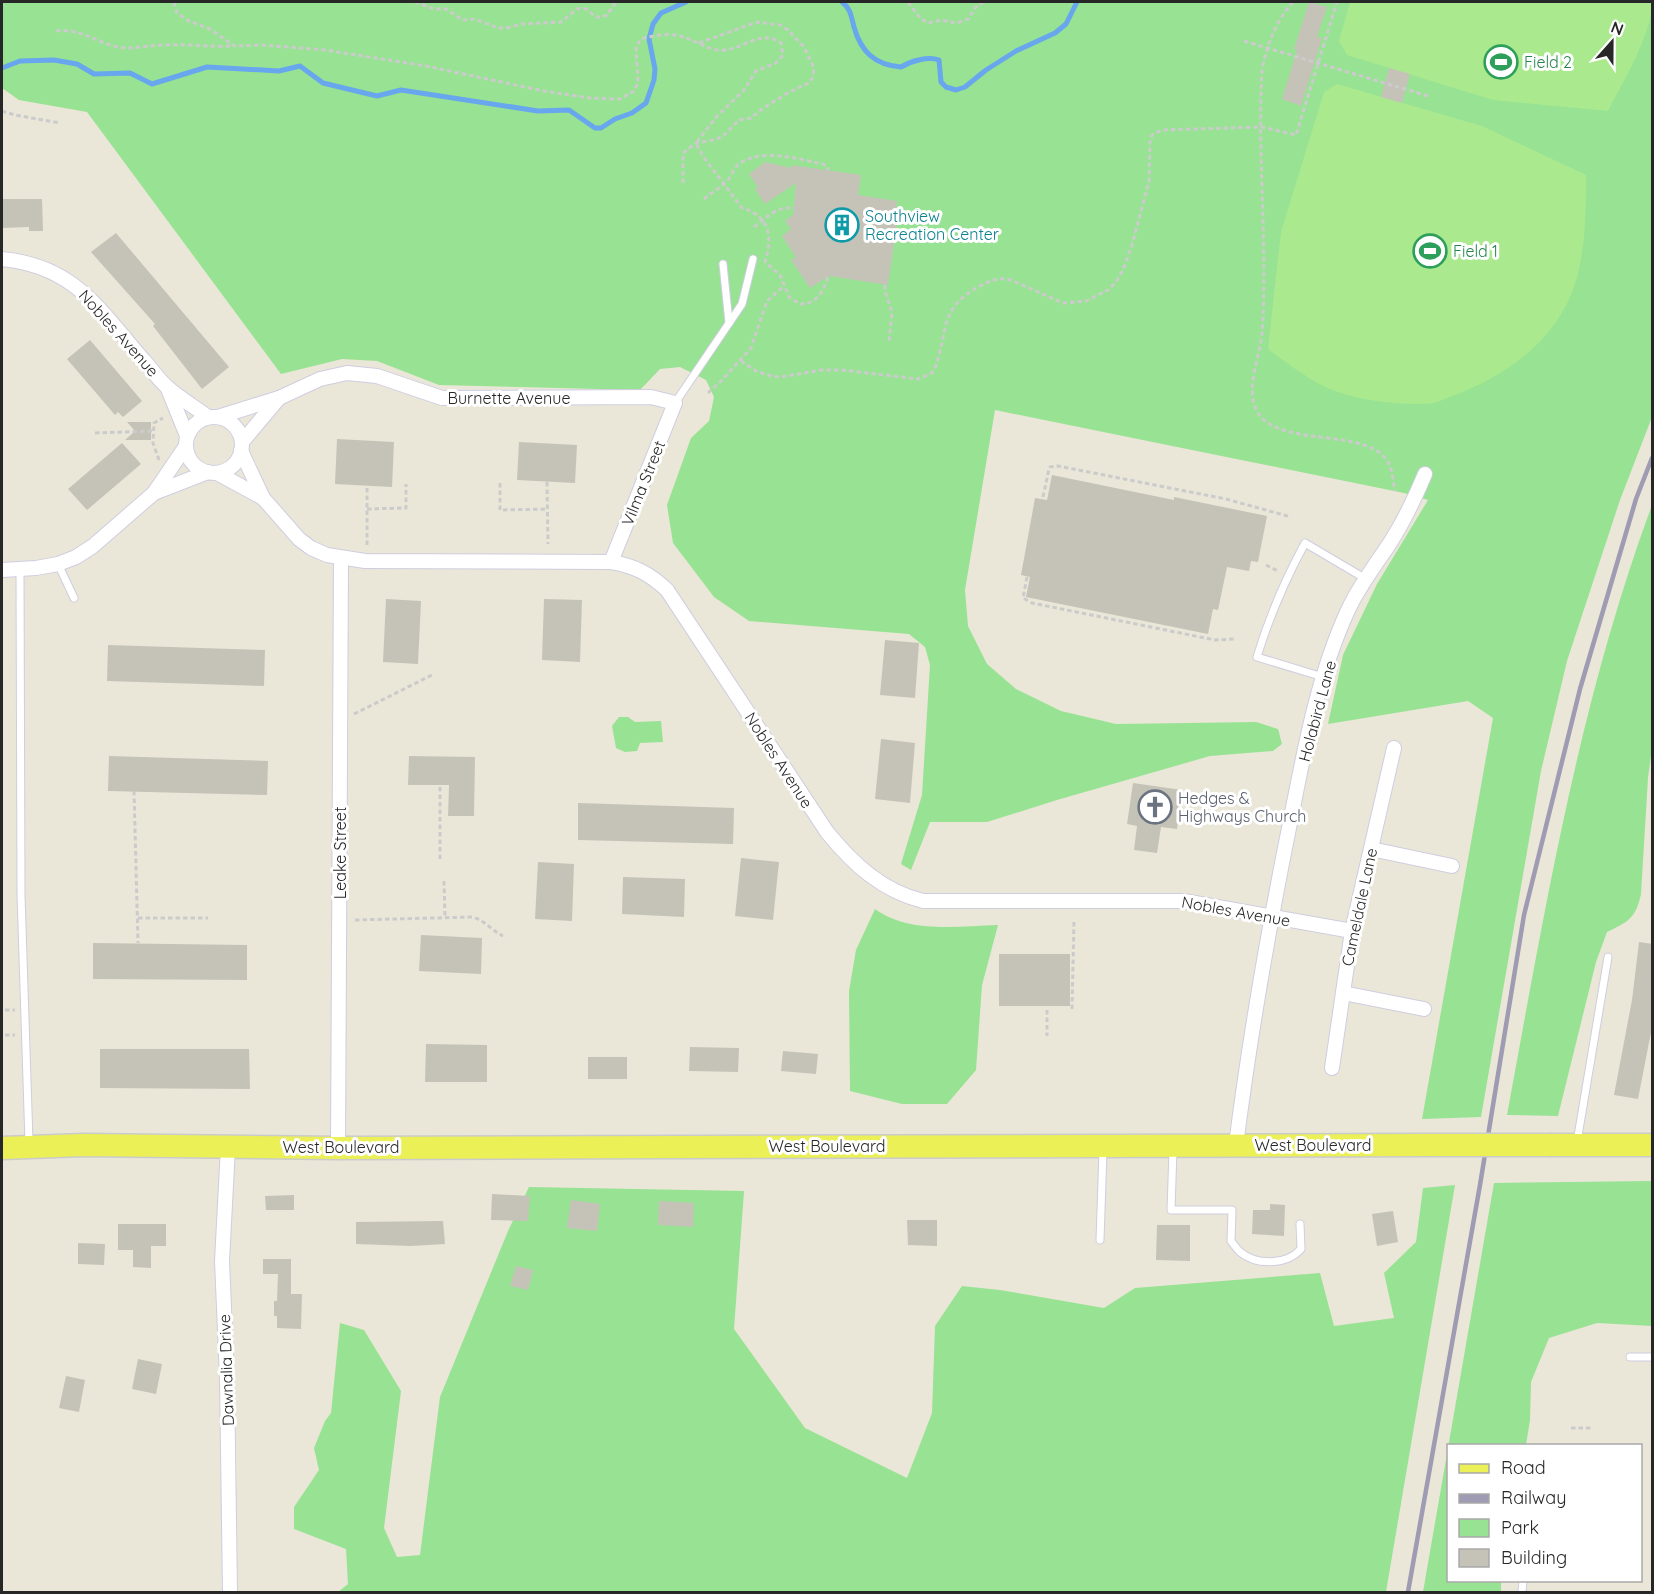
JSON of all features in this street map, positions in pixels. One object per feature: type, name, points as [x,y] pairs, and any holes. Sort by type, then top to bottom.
[{"type":"main road","name":"West Boulevard","points":[[2,1148],[84,1145],[338,1148],[1653,1145]]},
{"type":"street","name":"Nobles Avenue","points":[[2,259],[41,267],[60,275],[80,289],[167,387],[213,417]]},
{"type":"street","name":"Burnette Avenue","points":[[213,417],[279,398],[320,379],[347,373],[377,376],[442,398],[651,398],[675,403]]},
{"type":"street","name":"Nobles Avenue","points":[[167,387],[186,441]]},
{"type":"street","name":"Burnette Avenue","points":[[242,446],[279,398]]},
{"type":"street","name":"Vilma Street","points":[[611,562],[675,403]]},
{"type":"street","points":[[2,570],[58,564],[76,557],[93,546],[154,493],[186,441],[191,427],[199,421],[213,417],[227,420],[235,426],[240,433],[242,446],[233,466],[154,493]]},
{"type":"street","points":[[186,441],[188,455],[193,464],[213,472]]},
{"type":"street","name":"Nobles Avenue","points":[[242,446],[262,498]]},
{"type":"street","name":"Nobles Avenue","points":[[213,472],[262,498],[299,539],[311,548],[341,559],[611,562],[637,568],[654,578],[667,590],[826,832],[863,871],[904,896],[923,901],[1177,900],[1352,931]]},
{"type":"street","name":"Holabird Lane","points":[[1236,1145],[1247,1062],[1272,918],[1309,728],[1323,677],[1349,608],[1401,523],[1425,474]]},
{"type":"street","name":"Leake Street","points":[[338,1148],[341,559]]},
{"type":"street","name":"Cameldale Lane","points":[[1332,1068],[1352,931],[1394,748]]},
{"type":"street","points":[[1371,849],[1452,866]]},
{"type":"street","points":[[1343,993],[1424,1009]]},
{"type":"street","name":"Dawnalia Drive","points":[[228,1147],[222,1261],[227,1378],[230,1593]]},
{"type":"lane","points":[[675,403],[742,304],[753,259]]},
{"type":"lane","points":[[723,264],[729,323]]},
{"type":"lane","points":[[1323,677],[1257,657],[1269,618],[1287,576],[1305,543],[1366,579]]},
{"type":"lane","points":[[58,564],[74,598]]},
{"type":"lane","points":[[21,569],[21,896],[29,1148]]},
{"type":"lane","points":[[1577,1145],[1608,957]]},
{"type":"lane","points":[[1100,1240],[1103,1145]]},
{"type":"lane","points":[[1173,1145],[1171,1210],[1232,1210],[1231,1241],[1240,1253],[1256,1260],[1278,1262],[1294,1257],[1301,1249],[1300,1224]]},
{"type":"lane","points":[[1630,1357],[1653,1357]]},
{"type":"path","points":[[174,2],[177,13],[189,21],[208,28],[235,46]]},
{"type":"path","points":[[415,2],[434,9],[446,9],[463,20],[475,19],[498,28],[561,22],[581,8],[596,17],[601,17],[607,15],[616,2]]},
{"type":"path","points":[[908,2],[920,18],[928,23],[941,20],[957,23],[968,19],[976,7],[983,2]]},
{"type":"path","points":[[1293,2],[1276,24],[1267,48],[1261,75],[1262,334],[1252,388],[1255,406],[1264,420],[1272,426],[1356,443],[1377,451],[1390,465],[1395,491]]},
{"type":"path","points":[[741,361],[771,376],[842,370],[908,379],[925,377],[935,368],[946,319],[953,307],[966,294],[987,282],[1004,279],[1063,303],[1076,303],[1098,296],[1116,282],[1132,245],[1149,181],[1152,135],[1157,132],[1262,127],[1296,135],[1337,2]]},
{"type":"path","points":[[696,143],[723,136],[739,120],[751,118],[789,92],[809,83],[813,77],[814,68],[804,47],[780,25],[757,22],[699,43]]},
{"type":"path","points":[[56,31],[67,29],[86,34],[100,42],[127,48],[165,45],[204,47],[262,45],[324,50],[426,66],[544,91],[590,98],[620,99],[634,91],[638,83],[636,47],[641,39],[659,34],[683,36],[714,50],[744,45],[752,39],[776,39],[781,43],[783,56],[776,63],[756,72],[744,90],[717,116],[696,143],[683,153],[683,183]]},
{"type":"path","points":[[1244,41],[1428,96]]},
{"type":"path","points":[[2,111],[60,123]]},
{"type":"path","points":[[696,143],[702,155],[742,208],[750,210],[762,221],[770,239],[765,262],[780,275],[794,302],[806,304],[819,297],[828,276]]},
{"type":"path","points":[[704,199],[724,184],[738,165],[750,159],[767,156],[823,164],[828,170]]},
{"type":"path","points":[[754,227],[781,208],[794,208]]},
{"type":"path","points":[[885,285],[892,312],[889,342]]},
{"type":"path","points":[[708,393],[751,348],[767,301],[784,286]]},
{"type":"path","points":[[160,462],[153,443],[153,431],[154,423],[163,418]]},
{"type":"path","points":[[95,433],[153,431]]},
{"type":"path","points":[[1043,497],[1049,469],[1058,466],[1226,499],[1291,518]]},
{"type":"path","points":[[547,482],[548,544]]},
{"type":"path","points":[[500,483],[500,510],[548,509]]},
{"type":"path","points":[[367,509],[406,508],[406,484]]},
{"type":"path","points":[[366,544],[367,486]]},
{"type":"path","points":[[1027,577],[1023,598],[1032,603],[1215,640],[1236,639]]},
{"type":"path","points":[[350,716],[432,675]]},
{"type":"path","points":[[440,787],[440,859]]},
{"type":"path","points":[[134,791],[138,943]]},
{"type":"path","points":[[444,881],[445,918]]},
{"type":"path","points":[[137,918],[208,918]]},
{"type":"path","points":[[350,921],[479,919],[503,936]]},
{"type":"path","points":[[1072,1009],[1074,921]]},
{"type":"path","points":[[1047,1010],[1047,1036]]},
{"type":"path","points":[[1571,1428],[1591,1428]]},
{"type":"green space","points":[[2,2],[1652,2],[1652,417],[1620,500],[1567,661],[1541,771],[1481,1117],[1422,1119],[1493,718],[1468,701],[1328,724],[1343,655],[1377,584],[1428,500],[1404,493],[995,410],[965,590],[968,626],[987,664],[1016,689],[1061,711],[1116,724],[1256,722],[1278,729],[1282,744],[1273,751],[1210,756],[987,822],[930,822],[911,870],[901,864],[922,795],[930,665],[925,647],[909,634],[749,621],[714,597],[673,543],[667,505],[691,438],[709,421],[714,397],[706,380],[680,367],[660,369],[640,390],[439,385],[377,361],[342,359],[281,374],[87,112],[19,100],[2,88]]},
{"type":"green space","name":"Field 2","points":[[1350,2],[1652,2],[1651,15],[1642,43],[1608,111],[1493,100],[1347,55],[1339,41]]},
{"type":"green space","name":"Field 1","points":[[1337,84],[1482,126],[1586,175],[1585,226],[1581,261],[1577,278],[1564,309],[1543,338],[1517,362],[1487,380],[1438,402],[1398,403],[1348,395],[1310,379],[1268,349],[1281,232],[1324,92]]},
{"type":"green space","points":[[1652,505],[1652,748],[1641,894],[1634,914],[1607,932],[1596,962],[1558,1116],[1507,1115],[1550,883],[1584,730],[1626,579]]},
{"type":"green space","points":[[619,717],[628,717],[635,722],[661,721],[663,742],[640,743],[637,751],[625,752],[616,748],[612,726]]},
{"type":"green space","points":[[875,909],[889,917],[918,925],[950,927],[998,925],[982,985],[976,1070],[947,1104],[902,1104],[850,1091],[849,991],[856,950]]},
{"type":"green space","points":[[1652,1181],[1652,1326],[1597,1323],[1549,1338],[1531,1382],[1530,1420],[1526,1444],[1448,1444],[1494,1183]]},
{"type":"green space","points":[[1455,1185],[1386,1592],[338,1592],[348,1584],[346,1549],[294,1529],[294,1507],[319,1470],[314,1448],[325,1421],[331,1413],[340,1323],[364,1330],[401,1391],[384,1528],[397,1557],[420,1555],[440,1397],[508,1231],[529,1187],[744,1191],[734,1329],[805,1428],[907,1478],[932,1413],[935,1326],[962,1286],[1000,1290],[1104,1308],[1135,1288],[1320,1273],[1334,1326],[1394,1318],[1384,1273],[1416,1242],[1423,1188]]},
{"type":"green space","points":[[1447,1454],[1447,1582],[1501,1582],[1501,1592],[1423,1592]]},
{"type":"building","points":[[1309,2],[1327,7],[1317,37],[1322,38],[1301,106],[1282,99],[1297,50],[1294,49]]},
{"type":"building","points":[[1389,68],[1410,74],[1402,103],[1381,97]]},
{"type":"building","name":"Southview Recreation Center","points":[[765,162],[791,168],[791,165],[861,175],[858,195],[897,201],[896,209],[899,209],[888,285],[829,276],[810,288],[791,260],[796,257],[782,236],[791,229],[785,221],[793,215],[796,183],[765,204],[755,189],[758,187],[749,174]]},
{"type":"building","points":[[2,199],[42,199],[43,231],[29,231],[29,227],[2,228]]},
{"type":"building","points":[[116,233],[229,367],[202,389],[153,326],[155,324],[91,252]]},
{"type":"building","points":[[90,340],[142,401],[123,417],[118,412],[115,415],[67,359]]},
{"type":"building","points":[[127,422],[151,422],[151,440],[125,440],[135,431]]},
{"type":"building","points":[[337,439],[394,442],[392,487],[335,484]]},
{"type":"building","points":[[519,442],[577,445],[575,483],[517,480]]},
{"type":"building","points":[[122,443],[141,464],[87,510],[68,489]]},
{"type":"building","points":[[1052,475],[1267,516],[1258,562],[1251,561],[1249,571],[1227,567],[1218,610],[1213,609],[1208,634],[1026,597],[1030,577],[1021,575],[1035,498],[1047,500]]},
{"type":"building","points":[[386,599],[421,601],[418,664],[383,662]]},
{"type":"building","points":[[544,599],[582,600],[580,662],[542,660]]},
{"type":"building","points":[[885,640],[919,643],[915,698],[880,695]]},
{"type":"building","points":[[108,645],[265,650],[264,686],[107,681]]},
{"type":"building","points":[[881,739],[915,743],[910,803],[875,799]]},
{"type":"building","points":[[109,756],[268,761],[267,795],[108,791]]},
{"type":"building","points":[[409,756],[475,757],[474,816],[448,816],[449,785],[408,785]]},
{"type":"building","name":"Hedges & Highways Church","points":[[1133,783],[1182,790],[1177,829],[1161,827],[1157,853],[1134,850],[1137,826],[1127,824]]},
{"type":"building","points":[[578,803],[734,808],[733,844],[578,840]]},
{"type":"building","points":[[741,858],[779,862],[773,920],[735,916]]},
{"type":"building","points":[[538,862],[574,864],[572,921],[535,919]]},
{"type":"building","points":[[623,877],[685,879],[684,917],[622,914]]},
{"type":"building","points":[[421,935],[482,938],[481,974],[419,971]]},
{"type":"building","points":[[1639,942],[1653,944],[1653,1022],[1638,1099],[1614,1095],[1632,1000]]},
{"type":"building","points":[[93,943],[247,945],[247,980],[93,979]]},
{"type":"building","points":[[999,954],[1070,954],[1070,1006],[999,1006]]},
{"type":"building","points":[[426,1044],[487,1045],[487,1082],[425,1082]]},
{"type":"building","points":[[690,1047],[739,1048],[738,1072],[689,1071]]},
{"type":"building","points":[[100,1049],[249,1049],[250,1089],[100,1088]]},
{"type":"building","points":[[783,1051],[818,1054],[816,1074],[781,1071]]},
{"type":"building","points":[[588,1057],[627,1057],[627,1079],[588,1079]]},
{"type":"building","points":[[492,1194],[530,1196],[528,1221],[491,1220]]},
{"type":"building","points":[[294,1195],[294,1210],[266,1210],[265,1196]]},
{"type":"building","points":[[571,1200],[600,1204],[597,1231],[567,1228]]},
{"type":"building","points":[[659,1201],[694,1203],[693,1227],[658,1225]]},
{"type":"building","points":[[1270,1204],[1285,1205],[1284,1236],[1252,1234],[1253,1210],[1270,1210]]},
{"type":"building","points":[[1393,1211],[1398,1242],[1377,1246],[1372,1214]]},
{"type":"building","points":[[907,1220],[937,1220],[937,1246],[908,1245]]},
{"type":"building","points":[[443,1221],[445,1244],[411,1246],[356,1244],[356,1222]]},
{"type":"building","points":[[118,1224],[166,1224],[166,1246],[151,1246],[151,1268],[133,1267],[133,1250],[118,1250]]},
{"type":"building","points":[[1157,1225],[1190,1225],[1190,1261],[1156,1260]]},
{"type":"building","points":[[78,1243],[105,1244],[104,1265],[78,1264]]},
{"type":"building","points":[[263,1259],[291,1259],[291,1294],[302,1294],[301,1329],[277,1328],[274,1301],[277,1301],[278,1274],[263,1274]]},
{"type":"building","points":[[516,1266],[533,1270],[528,1290],[510,1286]]},
{"type":"building","points":[[138,1359],[162,1364],[156,1394],[132,1389]]},
{"type":"building","points":[[66,1376],[85,1380],[79,1412],[59,1408]]},
{"type":"waterway","points":[[2,68],[20,61],[54,60],[77,64],[94,74],[130,73],[152,84],[207,67],[279,71],[300,66],[323,83],[377,96],[401,90],[538,111],[569,110],[595,128],[601,128],[615,119],[632,113],[646,103],[654,80],[655,69],[649,39],[653,24],[661,13],[686,2]]},
{"type":"waterway","points":[[842,2],[849,10],[857,36],[870,56],[892,66],[901,67],[920,60],[939,60],[941,82],[946,87],[956,90],[965,87],[1016,51],[1055,33],[1066,24],[1077,2]]},
{"type":"railway","points":[[1408,1592],[1480,1185],[1524,915],[1580,689],[1636,499],[1652,458]]},
{"type":"place","name":"Field 2","points":[[1501,62]]},
{"type":"place","name":"Southview Recreation Center","points":[[842,225]]},
{"type":"place","name":"Field 1","points":[[1430,251]]},
{"type":"place","name":"Hedges & Highways Church","points":[[1155,807]]}]
